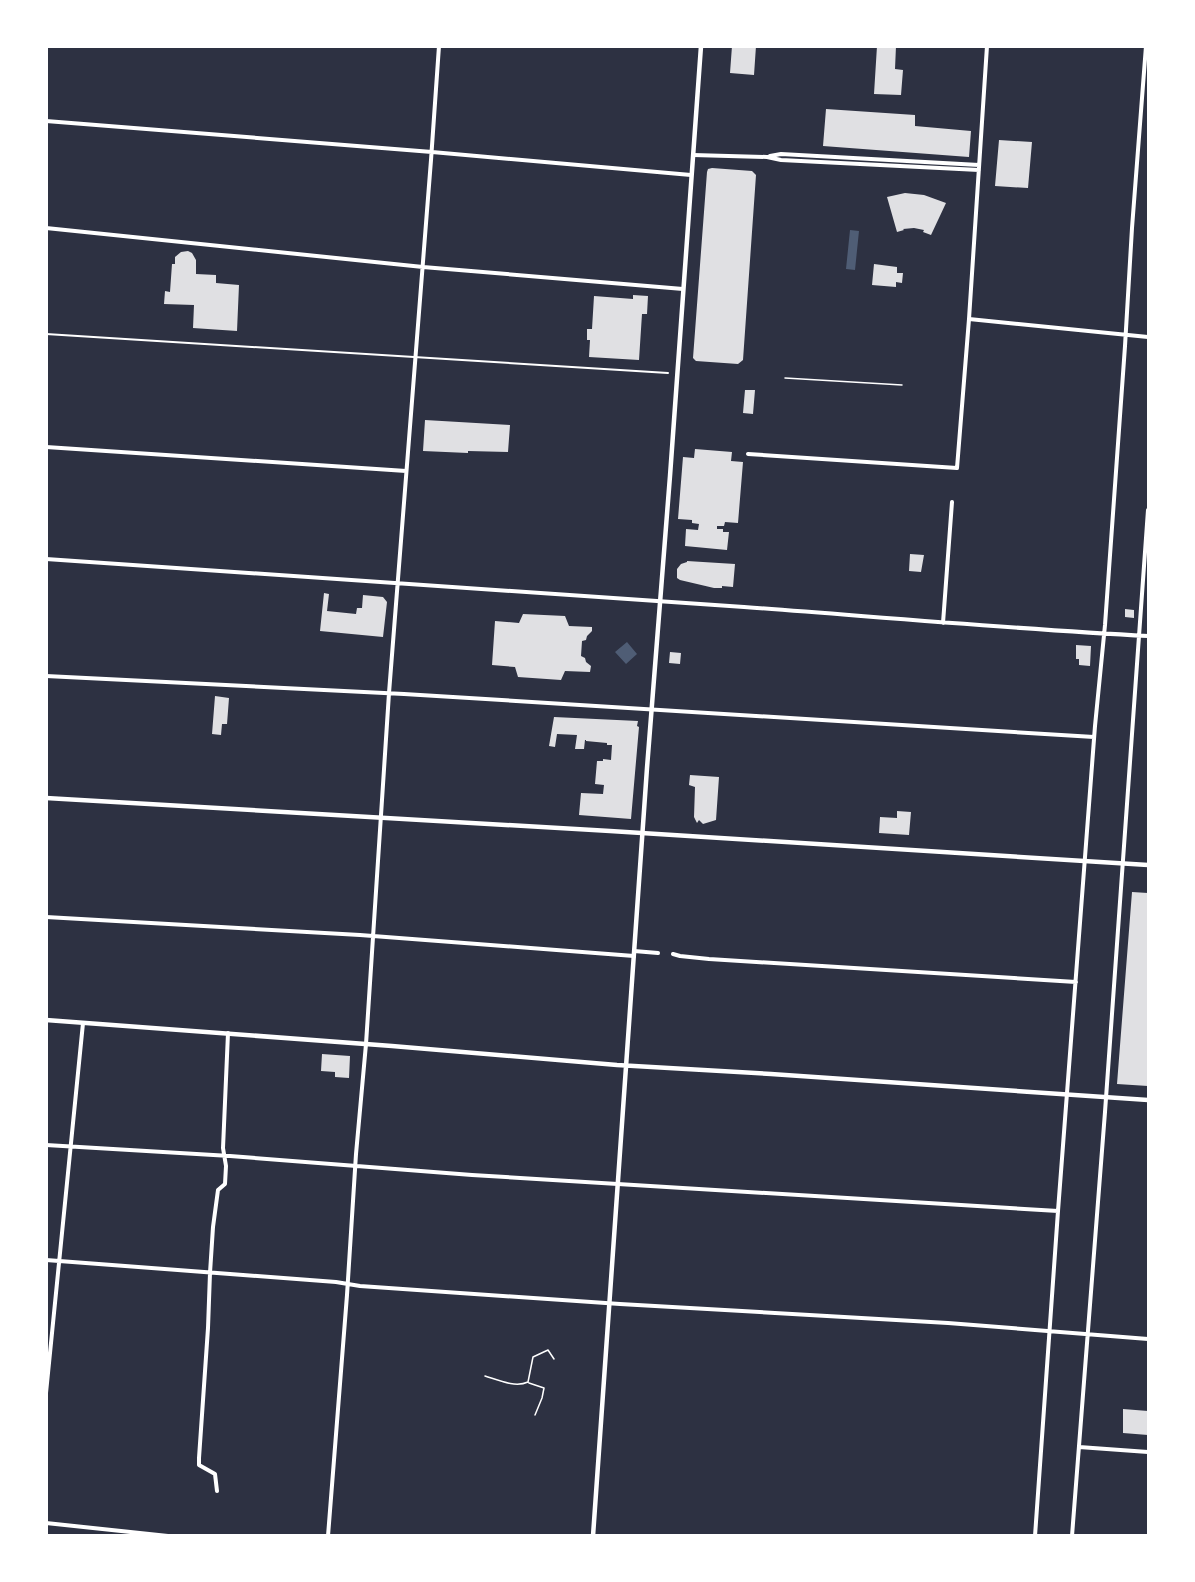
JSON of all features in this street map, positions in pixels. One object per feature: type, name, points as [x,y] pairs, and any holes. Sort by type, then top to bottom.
[{"type":"street","points":[[328,1536],[366,1044],[389,693],[432,152],[438,46]]},
{"type":"street","points":[[593,1536],[642,833],[701,46]]},
{"type":"street","points":[[748,454],[957,468],[987,46]]},
{"type":"street","points":[[1035,1536],[1146,46]]},
{"type":"street","points":[[46,121],[432,152],[691,176]]},
{"type":"street","points":[[693,155],[767,157],[781,154],[979,167]]},
{"type":"street","points":[[46,228],[423,267],[683,289]]},
{"type":"street","points":[[969,319],[1149,337]]},
{"type":"street","points":[[46,334],[668,373]]},
{"type":"street","points":[[46,447],[406,471]]},
{"type":"street","points":[[943,623],[952,502]]},
{"type":"street","points":[[1071,1536],[1149,510]]},
{"type":"street","points":[[46,559],[1149,636]]},
{"type":"street","points":[[46,676],[389,693],[1094,736]]},
{"type":"street","points":[[46,798],[1149,865]]},
{"type":"street","points":[[46,917],[658,953]]},
{"type":"street","points":[[673,954],[709,959],[1076,982]]},
{"type":"street","points":[[46,1020],[626,1066],[1149,1100]]},
{"type":"street","points":[[46,1393],[83,1023]]},
{"type":"street","points":[[217,1491],[215,1474],[199,1465],[213,1227],[218,1190],[225,1184],[226,1166],[223,1156],[228,1033]]},
{"type":"street","points":[[46,1145],[483,1176],[1058,1211]]},
{"type":"street","points":[[46,1260],[609,1303],[884,1319],[1149,1339]]},
{"type":"street","points":[[1079,1447],[1149,1452]]},
{"type":"street","points":[[46,1523],[168,1536]]},
{"type":"path","points":[[785,378],[902,385]]},
{"type":"path","points":[[528,1382],[533,1357],[548,1350],[554,1359]]},
{"type":"path","points":[[485,1376],[506,1383],[524,1384],[528,1382],[544,1388],[536,1415]]},
{"type":"water","points":[[850,230],[859,231],[855,270],[846,269]]},
{"type":"water","points":[[627,642],[637,654],[626,664],[615,652]]},
{"type":"building","points":[[732,46],[756,46],[754,75],[730,73]]},
{"type":"building","points":[[877,46],[896,46],[895,69],[903,70],[901,95],[874,94]]},
{"type":"building","points":[[826,109],[915,115],[915,126],[971,131],[969,157],[823,146]]},
{"type":"building","points":[[999,140],[1032,142],[1028,188],[995,186]]},
{"type":"building","points":[[712,168],[752,171],[756,175],[743,360],[738,364],[696,361],[693,358],[707,172]]},
{"type":"building","points":[[905,193],[924,195],[946,203],[931,235],[923,232],[924,230],[914,228],[897,232],[887,197]]},
{"type":"building","points":[[188,251],[196,260],[196,274],[216,275],[216,283],[239,285],[237,331],[193,328],[194,305],[164,304],[165,291],[170,292],[172,264],[175,264],[175,257],[181,252]]},
{"type":"building","points":[[874,264],[897,267],[897,273],[903,273],[902,283],[896,282],[896,287],[872,285]]},
{"type":"building","points":[[633,295],[648,296],[647,314],[642,314],[639,360],[589,357],[590,340],[587,340],[587,329],[592,329],[594,296],[633,299]]},
{"type":"building","points":[[745,390],[755,390],[753,414],[743,413]]},
{"type":"building","points":[[425,420],[510,425],[508,452],[423,451]]},
{"type":"building","points":[[695,449],[732,452],[731,461],[743,462],[738,523],[725,522],[724,526],[717,526],[717,529],[723,529],[723,532],[729,532],[727,550],[685,546],[686,529],[698,530],[699,524],[692,523],[692,520],[678,519],[683,457],[694,458]]},
{"type":"building","points":[[910,554],[924,555],[921,572],[909,571]]},
{"type":"building","points":[[687,561],[735,564],[733,587],[714,588],[680,580],[677,578],[677,569]]},
{"type":"building","points":[[324,593],[329,594],[327,611],[356,614],[357,608],[362,608],[363,595],[383,597],[387,602],[383,637],[320,631]]},
{"type":"building","points":[[1125,609],[1134,610],[1134,618],[1125,617]]},
{"type":"building","points":[[523,614],[565,616],[569,626],[592,627],[586,640],[582,641],[581,656],[591,666],[590,672],[565,671],[561,680],[518,677],[515,667],[492,665],[495,621],[519,623]]},
{"type":"building","points":[[1076,645],[1091,646],[1090,666],[1079,665],[1079,659],[1076,659]]},
{"type":"building","points":[[670,652],[681,653],[680,664],[669,663]]},
{"type":"building","points":[[215,696],[229,698],[227,724],[222,724],[221,735],[212,734]]},
{"type":"building","points":[[554,717],[638,721],[631,819],[579,815],[581,793],[603,794],[604,785],[595,784],[597,761],[611,760],[612,745],[585,740],[584,749],[575,749],[577,735],[557,734],[555,747],[549,746]]},
{"type":"building","points":[[690,775],[719,777],[716,820],[703,824],[699,820],[697,823],[694,817],[695,787],[689,785]]},
{"type":"building","points":[[897,811],[911,812],[909,835],[879,833],[880,817],[897,818]]},
{"type":"building","points":[[1132,892],[1148,893],[1148,1086],[1117,1084]]},
{"type":"building","points":[[322,1054],[350,1056],[349,1078],[335,1077],[335,1072],[321,1071]]},
{"type":"building","points":[[1123,1409],[1148,1411],[1148,1435],[1123,1433]]}]
